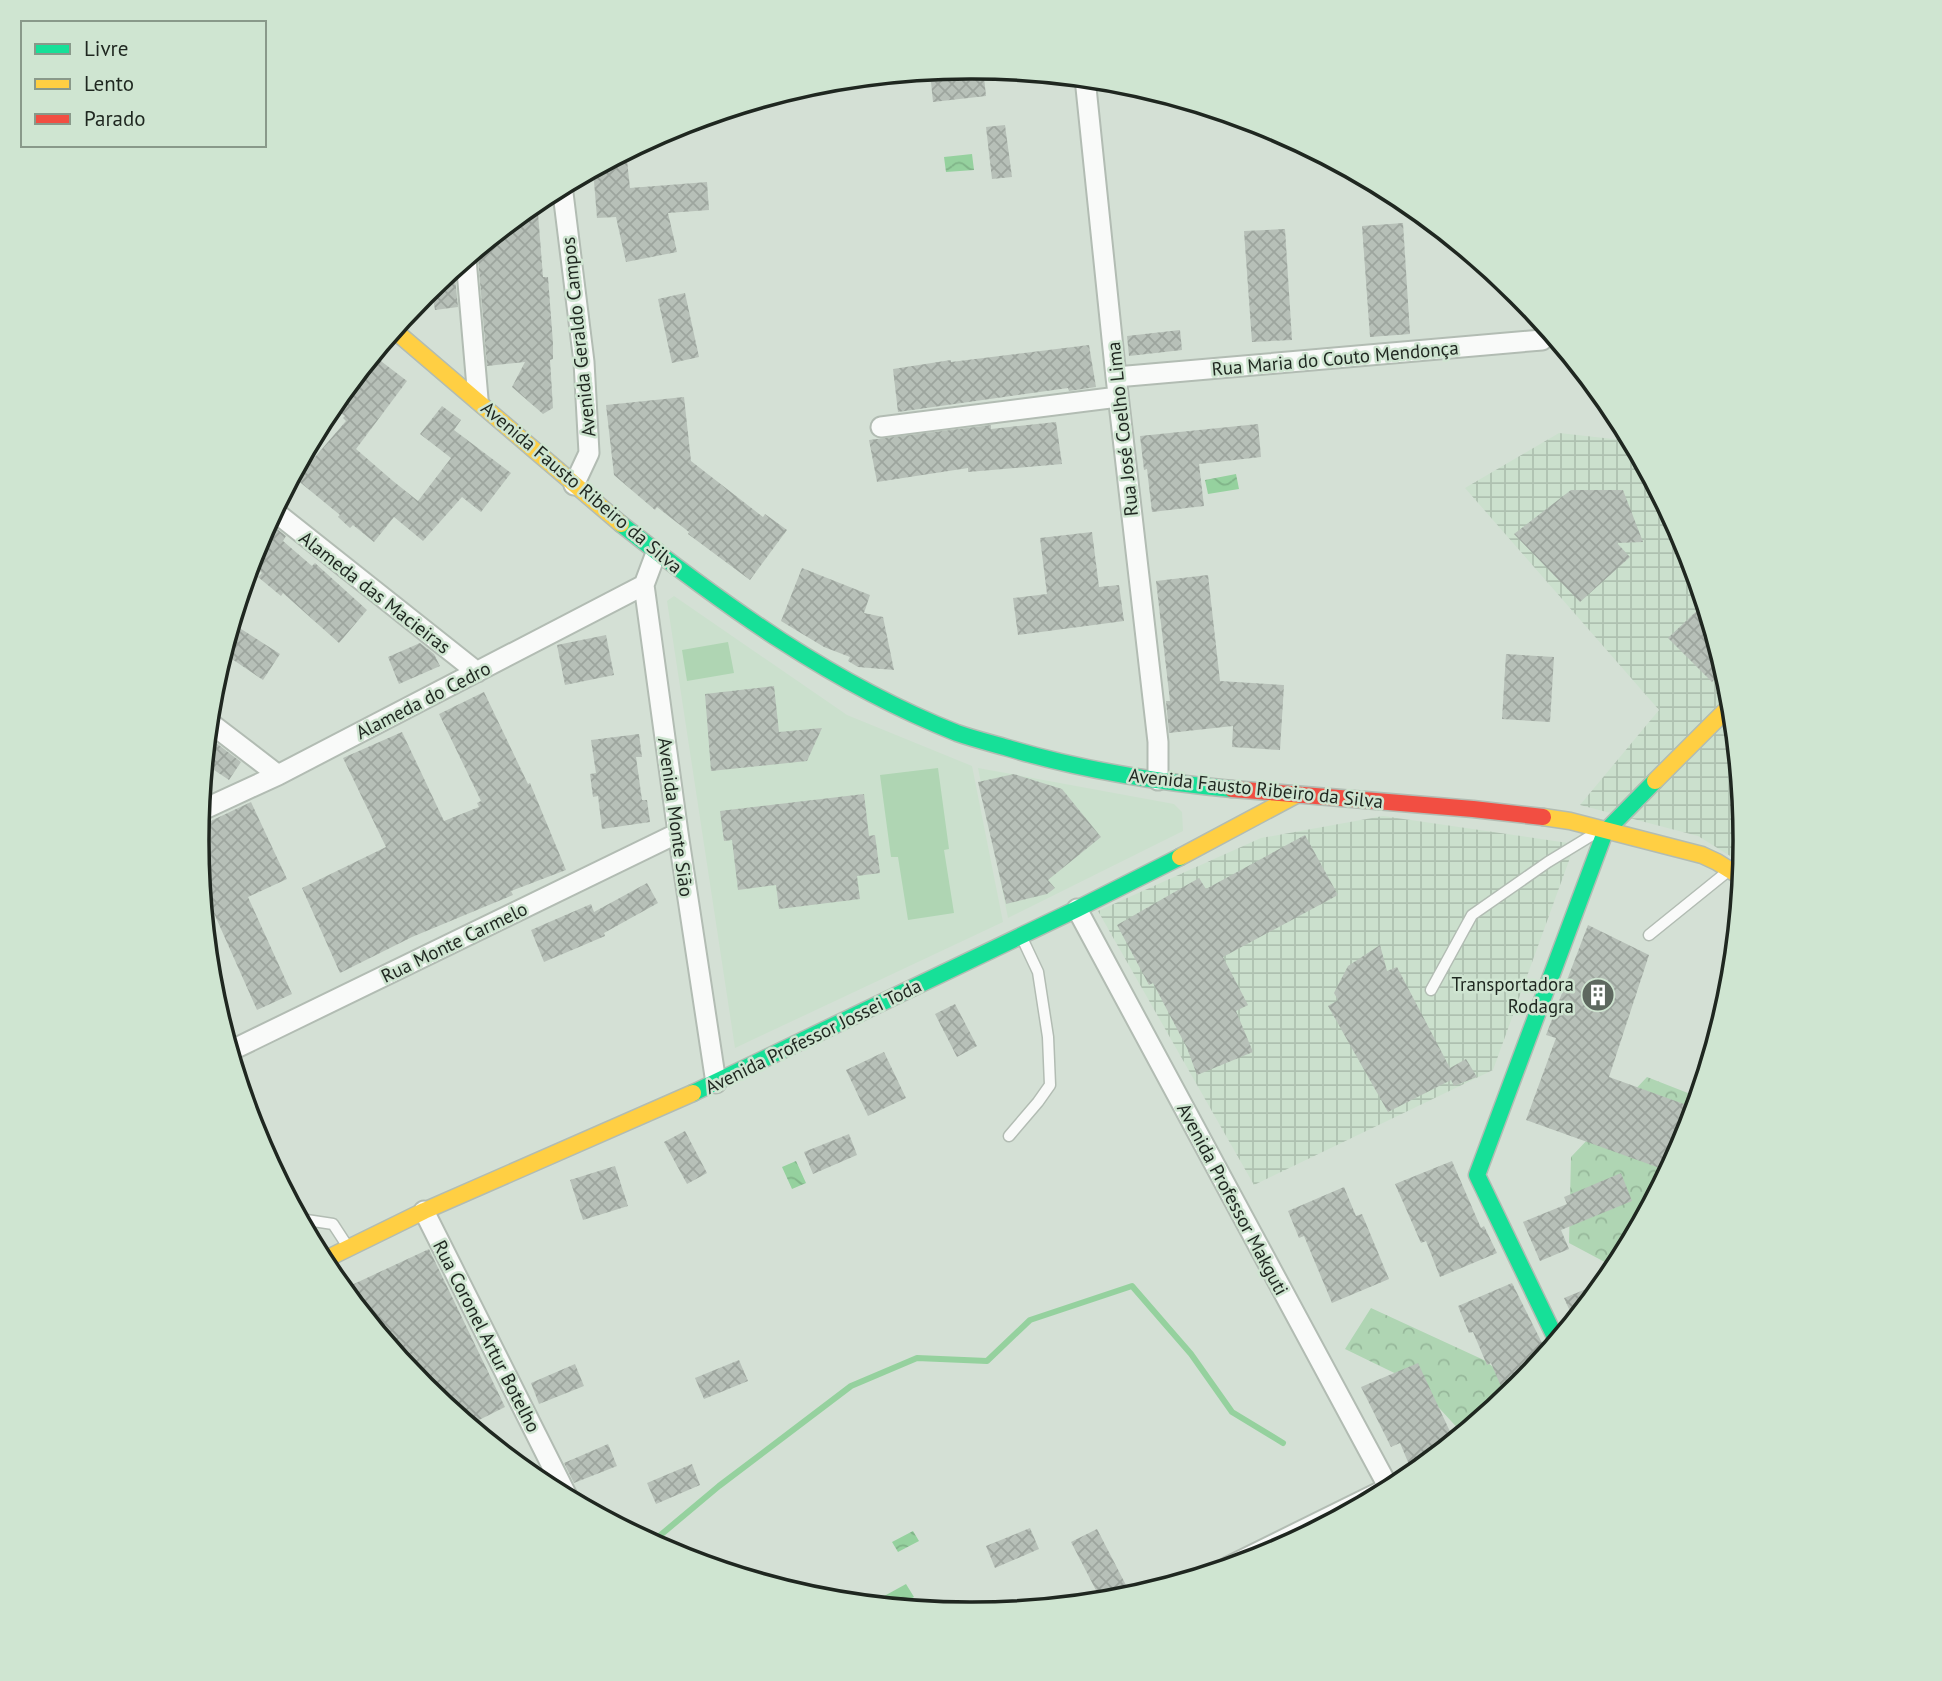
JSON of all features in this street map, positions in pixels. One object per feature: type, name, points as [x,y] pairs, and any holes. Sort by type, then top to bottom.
[{"type":"street","name":"Rua José Coelho Lima","points":[[1087,88],[1117,387],[1158,742],[1158,780]]},
{"type":"street","name":"Avenida Geraldo Campos","points":[[563,197],[584,362],[589,453],[574,485]]},
{"type":"street","points":[[467,270],[478,399]]},
{"type":"street","name":"Avenida Fausto Ribeiro da Silva","points":[[401,335],[656,553],[776,639],[878,699],[938,725],[1009,750],[1054,762],[1158,780],[1566,820],[1709,858],[1732,871]]},
{"type":"street","name":"Rua Maria do Couto Mendonça","points":[[1117,387],[1542,340],[1544,338]]},
{"type":"street","points":[[881,427],[1117,387]]},
{"type":"street","name":"Alameda das Macieiras","points":[[282,517],[477,672]]},
{"type":"street","name":"Avenida Monte Sião","points":[[656,553],[644,585],[716,1083]]},
{"type":"street","name":"Alameda do Cedro","points":[[210,806],[278,775],[644,585]]},
{"type":"street","points":[[1553,1332],[1477,1175],[1603,831],[1722,714]]},
{"type":"street","points":[[218,729],[278,775]]},
{"type":"street","name":"Avenida Professor Jossei Toda","points":[[333,1256],[424,1211],[716,1083],[1077,909],[1296,795]]},
{"type":"street","name":"Rua Monte Carmelo","points":[[238,1047],[678,833]]},
{"type":"street","name":"Avenida Professor Makguti","points":[[1077,909],[1384,1480]]},
{"type":"street","name":"Rua Coronel Artur Botelho","points":[[424,1211],[560,1481]]},
{"type":"lane","points":[[1431,990],[1472,915],[1548,862],[1603,831]]},
{"type":"lane","points":[[1649,935],[1732,876]]},
{"type":"lane","points":[[1009,1136],[1050,1084],[1048,1037],[1038,972],[1021,936]]},
{"type":"lane","points":[[311,1221],[333,1224],[349,1248]]},
{"type":"shaded area","points":[[1559,433],[1618,440],[1654,504],[1675,549],[1707,643],[1726,741],[1731,791],[1732,857],[1698,836],[1580,805],[1659,710],[1465,488]]},
{"type":"shaded area","points":[[674,596],[847,715],[972,766],[1003,922],[735,1048],[667,601]]},
{"type":"shaded area","points":[[978,768],[1174,804],[1182,812],[1183,831],[1008,918]]},
{"type":"shaded area","points":[[1383,816],[1575,844],[1493,1070],[1254,1185],[1098,911],[1261,838]]},
{"type":"green space","points":[[728,642],[734,673],[687,681],[682,650]]},
{"type":"green space","points":[[938,768],[949,849],[944,850],[954,913],[908,920],[898,857],[891,857],[880,775]]},
{"type":"green space","points":[[1647,1077],[1689,1093],[1654,1177],[1605,1262],[1569,1243],[1571,1157]]},
{"type":"green space","points":[[1371,1308],[1486,1361],[1509,1380],[1456,1427],[1417,1384],[1345,1349]]},
{"type":"water","points":[[972,154],[974,170],[946,172],[944,157]]},
{"type":"water","points":[[1236,474],[1239,489],[1208,494],[1205,480]]},
{"type":"water","points":[[796,1161],[806,1183],[792,1189],[782,1167]]},
{"type":"water","points":[[913,1531],[919,1541],[898,1552],[892,1542]]},
{"type":"water","points":[[906,1584],[914,1597],[909,1600],[882,1597]]},
{"type":"building","points":[[984,79],[986,96],[933,102],[931,82]]},
{"type":"building","points":[[1005,125],[1012,177],[992,179],[986,127]]},
{"type":"building","points":[[627,161],[630,188],[707,182],[709,210],[668,213],[677,252],[626,262],[616,217],[597,218],[594,179]]},
{"type":"building","points":[[538,214],[543,277],[548,277],[553,343],[553,359],[550,360],[553,408],[543,414],[512,387],[525,362],[487,366],[478,260]]},
{"type":"building","points":[[1403,223],[1410,334],[1370,337],[1362,226]]},
{"type":"building","points":[[1285,229],[1292,340],[1252,342],[1244,231]]},
{"type":"building","points":[[455,281],[458,307],[435,310],[433,301]]},
{"type":"building","points":[[685,293],[699,357],[672,363],[658,299]]},
{"type":"building","points":[[1180,330],[1182,350],[1129,356],[1127,336]]},
{"type":"building","points":[[1089,345],[1096,387],[1069,391],[1068,388],[898,412],[893,369]]},
{"type":"building","points":[[380,360],[407,381],[356,449],[393,481],[418,501],[451,458],[420,434],[442,406],[461,420],[454,430],[511,473],[481,512],[462,497],[423,541],[394,517],[374,542],[353,525],[350,528],[338,517],[340,515],[300,482],[309,464],[346,421],[343,418],[345,416],[341,413]]},
{"type":"building","points":[[684,397],[691,461],[763,517],[765,514],[787,530],[750,580],[657,507],[655,510],[614,475],[606,405]]},
{"type":"building","points":[[1056,422],[1062,464],[968,472],[968,468],[877,482],[869,440],[991,425],[991,429]]},
{"type":"building","points":[[1258,424],[1261,457],[1199,464],[1204,506],[1152,512],[1140,436]]},
{"type":"building","points":[[1571,490],[1623,490],[1643,542],[1617,543],[1630,557],[1580,602],[1514,534]]},
{"type":"building","points":[[277,529],[286,536],[283,541],[312,566],[315,563],[367,610],[339,643],[283,593],[281,596],[258,577],[262,573],[259,571]]},
{"type":"building","points":[[1092,532],[1099,587],[1119,585],[1124,621],[1018,635],[1013,598],[1047,594],[1040,538]]},
{"type":"building","points":[[802,568],[870,595],[864,613],[883,617],[894,670],[858,667],[848,661],[850,657],[824,647],[781,621]]},
{"type":"building","points":[[1208,575],[1220,681],[1284,685],[1280,750],[1232,747],[1233,726],[1169,733],[1166,701],[1170,701],[1156,581]]},
{"type":"building","points":[[1697,611],[1715,679],[1712,682],[1668,638]]},
{"type":"building","points":[[240,628],[280,654],[263,680],[231,659]]},
{"type":"building","points":[[606,635],[614,675],[565,685],[557,645]]},
{"type":"building","points":[[420,643],[434,654],[440,666],[399,684],[388,657]]},
{"type":"building","points":[[1506,654],[1554,657],[1550,722],[1502,719]]},
{"type":"building","points":[[774,686],[779,732],[822,728],[807,761],[711,771],[705,694]]},
{"type":"building","points":[[484,692],[528,784],[530,783],[566,870],[511,891],[513,895],[412,937],[340,973],[302,888],[386,847],[343,758],[402,732],[444,821],[479,807],[477,803],[481,801],[439,714]]},
{"type":"building","points":[[639,734],[642,757],[636,757],[642,800],[647,800],[650,822],[602,829],[598,796],[593,797],[590,774],[596,773],[591,740]]},
{"type":"building","points":[[216,743],[241,762],[229,780],[213,769]]},
{"type":"building","points":[[1014,774],[1062,789],[1101,837],[1048,880],[1055,888],[1047,894],[1006,904],[978,782]]},
{"type":"building","points":[[864,794],[869,836],[875,835],[880,873],[857,876],[860,899],[779,909],[776,885],[738,890],[732,840],[724,841],[720,811]]},
{"type":"building","points":[[251,802],[287,879],[248,897],[292,994],[257,1010],[213,911],[210,821]]},
{"type":"building","points":[[1305,835],[1338,895],[1223,957],[1248,1005],[1236,1011],[1253,1052],[1197,1075],[1187,1048],[1153,983],[1149,985],[1117,925],[1199,878],[1206,889]]},
{"type":"building","points":[[647,883],[658,903],[604,933],[605,936],[544,962],[531,930],[591,904],[594,912]]},
{"type":"building","points":[[1588,925],[1649,955],[1609,1077],[1685,1104],[1658,1168],[1526,1120],[1556,1038],[1546,1035]]},
{"type":"building","points":[[1380,945],[1387,971],[1397,967],[1450,1068],[1466,1059],[1477,1077],[1454,1086],[1451,1080],[1388,1112],[1328,1006],[1338,1000],[1334,993],[1348,966]]},
{"type":"building","points":[[955,1004],[977,1046],[957,1057],[935,1014]]},
{"type":"building","points":[[884,1052],[906,1098],[868,1116],[846,1070]]},
{"type":"building","points":[[685,1131],[707,1173],[687,1184],[664,1142]]},
{"type":"building","points":[[849,1134],[857,1155],[813,1174],[804,1152]]},
{"type":"building","points":[[1452,1161],[1481,1228],[1484,1226],[1497,1253],[1440,1277],[1426,1241],[1421,1243],[1395,1184]]},
{"type":"building","points":[[615,1166],[628,1206],[583,1220],[570,1180]]},
{"type":"building","points":[[1621,1173],[1632,1201],[1561,1230],[1569,1249],[1540,1261],[1523,1222],[1567,1204],[1564,1197]]},
{"type":"building","points":[[1344,1187],[1356,1216],[1362,1214],[1389,1279],[1332,1303],[1304,1236],[1299,1238],[1288,1211]]},
{"type":"building","points":[[429,1249],[505,1407],[478,1421],[432,1379],[398,1343],[353,1284]]},
{"type":"building","points":[[1512,1283],[1543,1344],[1501,1387],[1491,1363],[1487,1365],[1473,1332],[1469,1333],[1458,1306]]},
{"type":"building","points":[[1586,1289],[1570,1311],[1564,1298]]},
{"type":"building","points":[[739,1360],[748,1381],[704,1399],[695,1378]]},
{"type":"building","points":[[1418,1363],[1450,1432],[1409,1464],[1400,1443],[1391,1447],[1361,1387]]},
{"type":"building","points":[[575,1364],[584,1386],[539,1404],[531,1383]]},
{"type":"building","points":[[608,1444],[617,1466],[574,1483],[564,1463]]},
{"type":"building","points":[[692,1464],[700,1485],[656,1504],[647,1483]]},
{"type":"building","points":[[1030,1528],[1039,1549],[995,1568],[986,1546]]},
{"type":"building","points":[[1097,1529],[1127,1586],[1097,1592],[1071,1542]]},
{"type":"waterway","points":[[660,1536],[719,1486],[851,1386],[917,1358],[987,1361],[1030,1320],[1132,1286],[1191,1354],[1232,1412],[1283,1443]]},
{"type":"traffic: fast","points":[[621,524],[782,641],[824,667],[911,713],[963,735],[1063,763],[1147,779],[1232,789]]},
{"type":"traffic: fast","points":[[1553,1332],[1477,1175],[1605,832],[1655,781]]},
{"type":"traffic: fast","points":[[693,1093],[1180,857]]},
{"type":"traffic: slow","points":[[400,335],[621,524]]},
{"type":"traffic: slow","points":[[1655,781],[1722,714]]},
{"type":"traffic: slow","points":[[1180,857],[1296,795]]},
{"type":"traffic: slow","points":[[1543,817],[1570,821],[1702,855],[1732,871]]},
{"type":"traffic: slow","points":[[333,1256],[424,1211],[693,1093]]},
{"type":"traffic: jam","points":[[1232,789],[1543,817]]},
{"type":"place","name":"Transportadora Rodagra","points":[[1598,995]]}]
